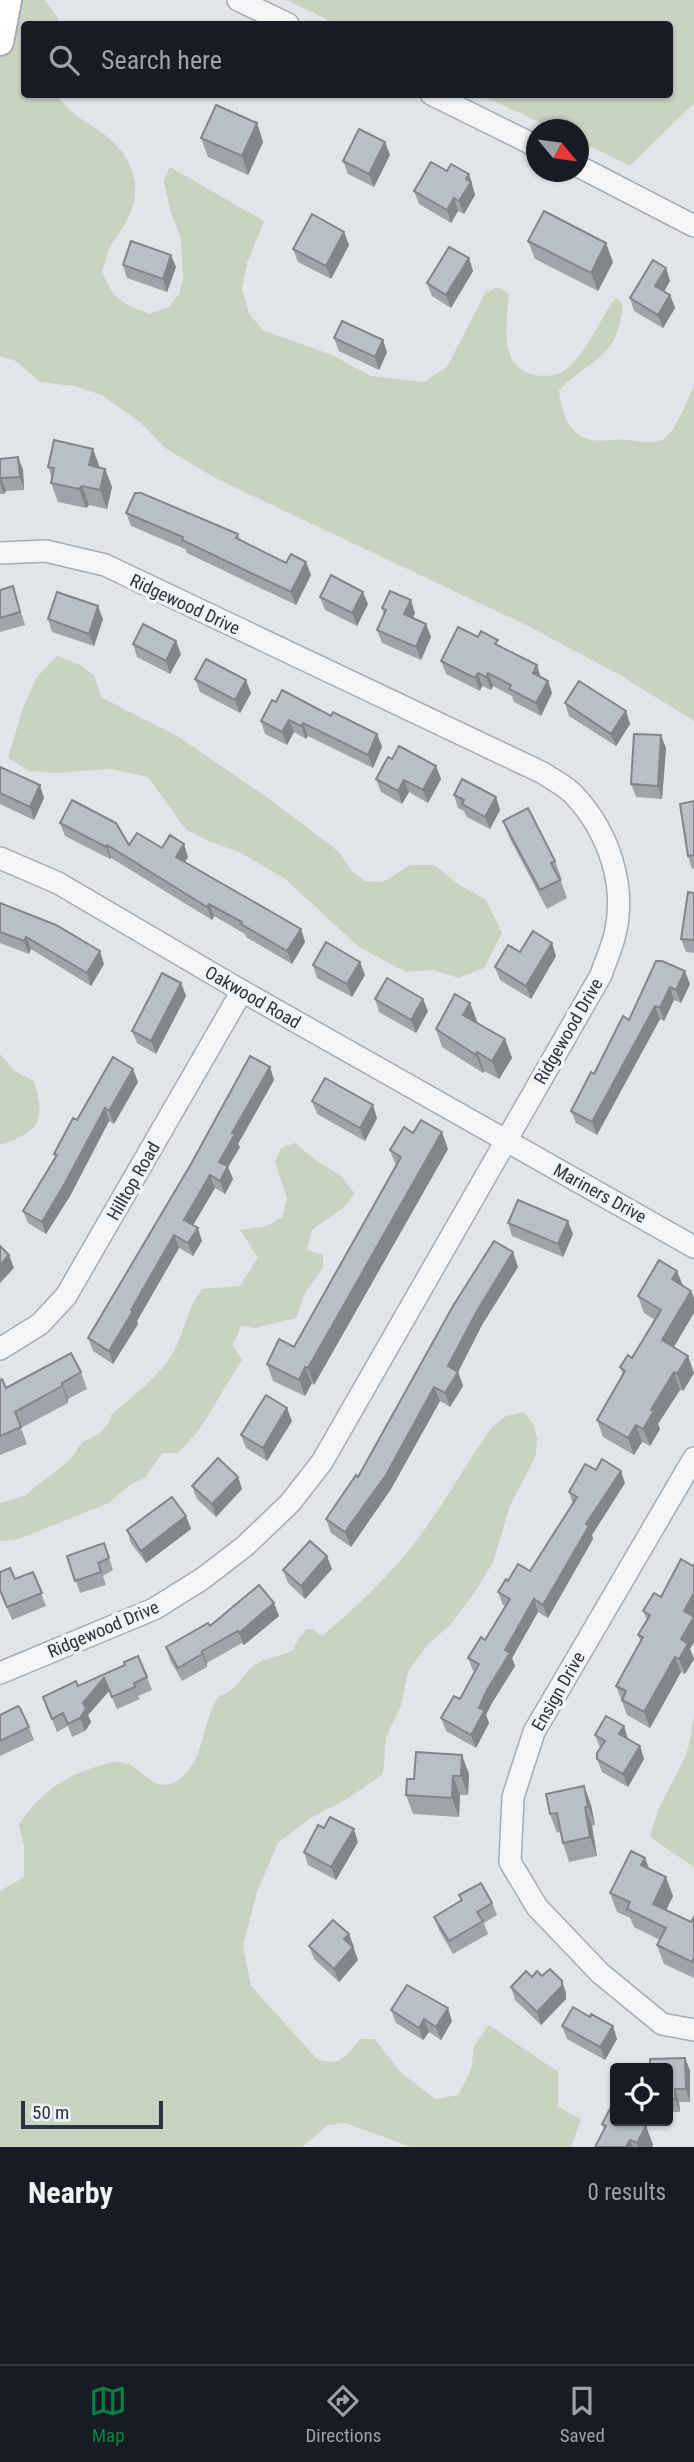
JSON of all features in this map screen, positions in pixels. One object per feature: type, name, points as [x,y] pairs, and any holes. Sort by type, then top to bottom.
[{"type":"main road","points":[[0,42],[8,0]]},
{"type":"street","points":[[238,0],[282,21]]},
{"type":"street","points":[[439,98],[526,141]]},
{"type":"street","points":[[589,171],[694,226]]},
{"type":"street","name":"Ridgewood Drive","points":[[0,553],[46,551],[105,565],[543,773],[573,793],[598,826],[612,860],[619,898],[615,934],[601,975],[328,1451],[290,1503],[245,1546],[202,1579],[154,1609],[0,1673]]},
{"type":"street","name":"Oakwood Road","points":[[0,858],[58,883],[505,1140]]},
{"type":"street","name":"Hilltop Road","points":[[0,1349],[40,1324],[66,1296],[242,991]]},
{"type":"street","name":"Mariners Drive","points":[[505,1140],[694,1247]]},
{"type":"street","name":"Ensign Drive","points":[[694,1458],[534,1732],[513,1797],[510,1863],[537,1907],[600,1973],[662,2024],[694,2029]]},
{"type":"green space","points":[[0,0],[45,0],[58,18],[57,21],[21,21],[21,98],[60,98],[81,119],[109,138],[119,148],[132,170],[135,195],[132,208],[111,245],[102,271],[114,295],[131,306],[149,314],[169,307],[179,294],[183,279],[181,239],[170,210],[164,181],[170,167],[264,221],[247,263],[242,290],[249,313],[262,330],[332,355],[371,376],[424,382],[447,367],[485,293],[498,287],[509,294],[506,334],[511,358],[529,374],[556,375],[566,370],[578,357],[611,304],[617,298],[619,300],[622,312],[614,340],[603,354],[559,390],[560,398],[567,422],[584,438],[656,442],[664,439],[672,430],[694,386],[694,721],[620,675],[528,626],[217,479],[165,448],[142,424],[102,395],[74,386],[40,382],[16,361],[0,356]]},
{"type":"green space","points":[[286,0],[694,0],[694,103],[630,166],[589,146],[589,119],[533,119],[487,98],[673,98],[673,21],[331,21]]},
{"type":"green space","points":[[57,656],[80,665],[94,675],[101,697],[179,737],[272,801],[339,852],[352,871],[365,881],[383,882],[410,865],[434,865],[486,900],[502,933],[484,968],[459,978],[433,970],[406,972],[359,947],[284,878],[241,853],[186,830],[148,777],[111,769],[56,773],[29,771],[8,758],[23,708],[37,677]]},
{"type":"green space","points":[[0,1054],[14,1071],[34,1081],[39,1116],[32,1129],[24,1135],[0,1145]]},
{"type":"green space","points":[[295,1143],[318,1162],[342,1176],[355,1194],[343,1208],[312,1230],[307,1250],[323,1255],[323,1267],[305,1293],[296,1318],[255,1328],[241,1326],[233,1345],[242,1360],[199,1430],[178,1453],[162,1453],[145,1478],[131,1484],[109,1503],[19,1539],[0,1541],[0,1503],[24,1496],[71,1459],[82,1442],[99,1434],[110,1421],[111,1415],[153,1378],[173,1353],[192,1305],[202,1289],[240,1286],[258,1257],[240,1230],[267,1226],[282,1217],[287,1198],[275,1162],[281,1148]]},
{"type":"green space","points":[[524,1412],[533,1424],[537,1437],[536,1455],[510,1506],[493,1562],[451,1624],[427,1645],[408,1672],[401,1706],[386,1737],[383,1774],[349,1798],[309,1819],[278,1843],[257,1892],[243,1946],[251,1986],[317,2059],[337,2061],[360,2039],[375,2039],[401,2073],[436,2099],[458,2095],[471,2070],[474,2046],[489,2025],[558,2072],[558,2107],[581,2119],[571,2147],[411,2147],[346,2123],[328,2125],[302,2147],[0,2147],[0,1891],[24,1877],[24,1846],[19,1825],[44,1795],[63,1781],[86,1770],[120,1762],[137,1769],[158,1784],[166,1785],[185,1774],[196,1757],[213,1705],[219,1696],[233,1688],[256,1664],[293,1650],[307,1629],[313,1629],[322,1636],[360,1602],[417,1540],[492,1427],[506,1416]]},
{"type":"green space","points":[[694,1713],[694,1867],[650,1837],[658,1810],[686,1755]]},
{"type":"building","points":[[216,105],[257,123],[242,156],[201,138]]},
{"type":"building","points":[[359,129],[385,142],[369,174],[343,161]]},
{"type":"building","points":[[431,162],[447,171],[451,164],[469,174],[466,179],[471,182],[459,201],[454,198],[447,210],[414,191]]},
{"type":"building","points":[[544,211],[606,243],[591,273],[528,241]]},
{"type":"building","points":[[312,214],[344,232],[326,266],[293,249]]},
{"type":"building","points":[[131,241],[171,255],[163,279],[123,265]]},
{"type":"building","points":[[449,247],[469,258],[446,295],[427,283]]},
{"type":"building","points":[[653,260],[666,268],[655,286],[670,295],[658,315],[630,298]]},
{"type":"building","points":[[342,321],[383,340],[375,357],[334,338]]},
{"type":"building","points":[[54,440],[93,449],[89,465],[105,469],[100,490],[51,483],[54,468],[48,467]]},
{"type":"building","points":[[18,457],[20,477],[0,480],[0,459]]},
{"type":"building","points":[[135,493],[141,493],[238,534],[236,538],[286,563],[291,554],[306,562],[291,592],[182,540],[183,537],[126,513]]},
{"type":"building","points":[[331,575],[363,592],[352,613],[320,597]]},
{"type":"building","points":[[13,586],[20,612],[0,618],[0,590]]},
{"type":"building","points":[[390,591],[411,600],[404,614],[426,624],[416,647],[377,630],[386,610],[382,608]]},
{"type":"building","points":[[57,592],[98,606],[89,634],[48,619]]},
{"type":"building","points":[[143,624],[176,641],[166,661],[133,644]]},
{"type":"building","points":[[458,627],[478,637],[481,631],[498,640],[495,644],[537,665],[533,673],[548,681],[536,703],[509,689],[511,685],[488,673],[486,677],[478,673],[475,678],[441,661]]},
{"type":"building","points":[[206,659],[246,680],[235,700],[195,679]]},
{"type":"building","points":[[579,681],[626,711],[611,734],[565,703]]},
{"type":"building","points":[[282,690],[331,716],[333,712],[377,734],[368,755],[303,723],[301,726],[289,720],[282,732],[261,721],[272,700],[276,702]]},
{"type":"building","points":[[634,734],[661,735],[658,786],[631,784]]},
{"type":"building","points":[[399,746],[436,766],[423,790],[404,780],[398,791],[376,779],[388,757],[392,759]]},
{"type":"building","points":[[0,767],[40,785],[30,807],[0,793]]},
{"type":"building","points":[[462,779],[496,797],[485,817],[462,804],[464,800],[454,795]]},
{"type":"building","points":[[72,800],[116,823],[129,845],[137,833],[162,848],[170,835],[184,844],[176,857],[301,929],[287,951],[241,924],[242,922],[209,904],[207,907],[107,845],[106,847],[60,823]]},
{"type":"building","points":[[694,801],[694,855],[688,856],[680,804]]},
{"type":"building","points":[[528,808],[555,861],[551,863],[560,880],[540,890],[503,821]]},
{"type":"building","points":[[688,892],[694,893],[694,940],[681,939]]},
{"type":"building","points":[[0,903],[56,925],[100,951],[87,973],[26,937],[24,941],[0,932]]},
{"type":"building","points":[[533,931],[552,943],[526,986],[495,967],[508,945],[520,952]]},
{"type":"building","points":[[326,942],[360,962],[347,984],[313,965]]},
{"type":"building","points":[[656,961],[685,971],[676,990],[670,987],[660,1008],[655,1006],[592,1122],[571,1111],[591,1072],[594,1074],[623,1016],[629,1020]]},
{"type":"building","points":[[162,973],[181,983],[151,1041],[132,1031]]},
{"type":"building","points":[[387,978],[423,999],[411,1020],[375,999]]},
{"type":"building","points":[[455,994],[470,1003],[463,1015],[505,1039],[492,1061],[477,1052],[476,1055],[436,1029]]},
{"type":"building","points":[[250,1056],[270,1067],[232,1133],[235,1134],[219,1162],[228,1166],[220,1181],[210,1175],[184,1220],[198,1228],[188,1243],[174,1235],[109,1351],[88,1338],[191,1164]]},
{"type":"building","points":[[113,1057],[133,1069],[109,1111],[105,1108],[42,1222],[23,1211],[57,1155],[54,1154],[73,1118],[77,1120]]},
{"type":"building","points":[[325,1078],[373,1105],[360,1128],[312,1101]]},
{"type":"building","points":[[421,1120],[442,1132],[308,1368],[305,1367],[299,1380],[267,1364],[279,1339],[294,1347],[401,1157],[390,1150],[404,1127],[413,1133]]},
{"type":"building","points":[[518,1200],[568,1221],[558,1244],[508,1223]]},
{"type":"building","points":[[494,1241],[513,1252],[448,1366],[458,1372],[445,1393],[434,1387],[386,1475],[345,1532],[326,1519],[356,1475],[358,1477],[453,1306]]},
{"type":"building","points":[[0,1246],[9,1255],[0,1265]]},
{"type":"building","points":[[659,1260],[677,1271],[672,1279],[691,1291],[662,1340],[688,1356],[677,1374],[674,1372],[643,1429],[636,1425],[628,1438],[597,1420],[625,1371],[620,1367],[628,1355],[632,1358],[661,1310],[638,1296]]},
{"type":"building","points":[[71,1353],[81,1372],[62,1383],[62,1386],[15,1412],[21,1427],[0,1436],[0,1380],[2,1379],[6,1388]]},
{"type":"building","points":[[266,1395],[287,1408],[263,1448],[241,1435]]},
{"type":"building","points":[[218,1458],[238,1477],[212,1504],[192,1486]]},
{"type":"building","points":[[602,1459],[621,1471],[586,1524],[589,1526],[543,1605],[534,1599],[505,1650],[510,1653],[487,1690],[479,1708],[485,1710],[471,1735],[441,1718],[454,1696],[460,1699],[479,1664],[468,1658],[481,1637],[485,1640],[510,1599],[498,1592],[518,1564],[530,1571],[577,1497],[569,1492],[585,1464],[596,1470]]},
{"type":"building","points":[[172,1497],[186,1516],[141,1551],[127,1530]]},
{"type":"building","points":[[310,1541],[327,1556],[301,1586],[283,1570]]},
{"type":"building","points":[[104,1543],[109,1558],[98,1563],[101,1572],[75,1581],[67,1556]]},
{"type":"building","points":[[681,1559],[693,1566],[694,1564],[694,1593],[684,1611],[694,1617],[681,1639],[688,1644],[679,1659],[675,1657],[644,1712],[622,1700],[626,1691],[616,1686],[643,1637],[638,1635],[650,1615],[643,1611],[654,1593],[661,1597]]},
{"type":"building","points":[[10,1568],[15,1579],[33,1572],[42,1593],[7,1607],[0,1590],[0,1572]]},
{"type":"building","points":[[259,1585],[274,1603],[239,1633],[238,1631],[202,1651],[202,1654],[178,1668],[166,1647],[208,1623],[210,1626]]},
{"type":"building","points":[[138,1656],[147,1677],[134,1683],[135,1687],[112,1697],[104,1678],[83,1703],[86,1709],[80,1718],[68,1724],[63,1713],[52,1719],[43,1697],[76,1681],[78,1686],[125,1665],[124,1662]]},
{"type":"building","points":[[18,1706],[29,1727],[0,1741],[0,1715]]},
{"type":"building","points":[[606,1716],[624,1726],[619,1734],[640,1746],[623,1774],[597,1759],[597,1753],[605,1741],[595,1735]]},
{"type":"building","points":[[416,1752],[462,1755],[461,1776],[453,1776],[452,1798],[406,1795],[407,1779],[414,1779]]},
{"type":"building","points":[[584,1786],[590,1837],[563,1843],[557,1813],[550,1814],[546,1794]]},
{"type":"building","points":[[330,1817],[354,1829],[331,1867],[304,1852],[318,1825],[324,1828]]},
{"type":"building","points":[[631,1851],[645,1858],[641,1865],[666,1877],[653,1904],[691,1922],[694,1917],[692,1962],[657,1945],[666,1928],[627,1909],[630,1902],[610,1893]]},
{"type":"building","points":[[481,1883],[492,1903],[477,1912],[483,1921],[449,1941],[434,1917],[462,1900],[459,1895]]},
{"type":"building","points":[[333,1920],[349,1934],[344,1939],[353,1947],[334,1969],[309,1946]]},
{"type":"building","points":[[550,1969],[562,1981],[562,1986],[537,2012],[511,1987],[526,1971],[532,1977],[537,1971],[542,1976]]},
{"type":"building","points":[[407,1985],[448,2008],[436,2027],[424,2019],[419,2028],[391,2010]]},
{"type":"building","points":[[573,2007],[613,2026],[600,2047],[562,2026]]},
{"type":"building","points":[[685,2058],[686,2089],[675,2089],[675,2099],[673,2063],[650,2063],[650,2059]]},
{"type":"building","points":[[610,2109],[610,2126],[646,2126],[637,2143],[630,2140],[626,2147],[595,2147],[606,2126],[602,2124]]}]
